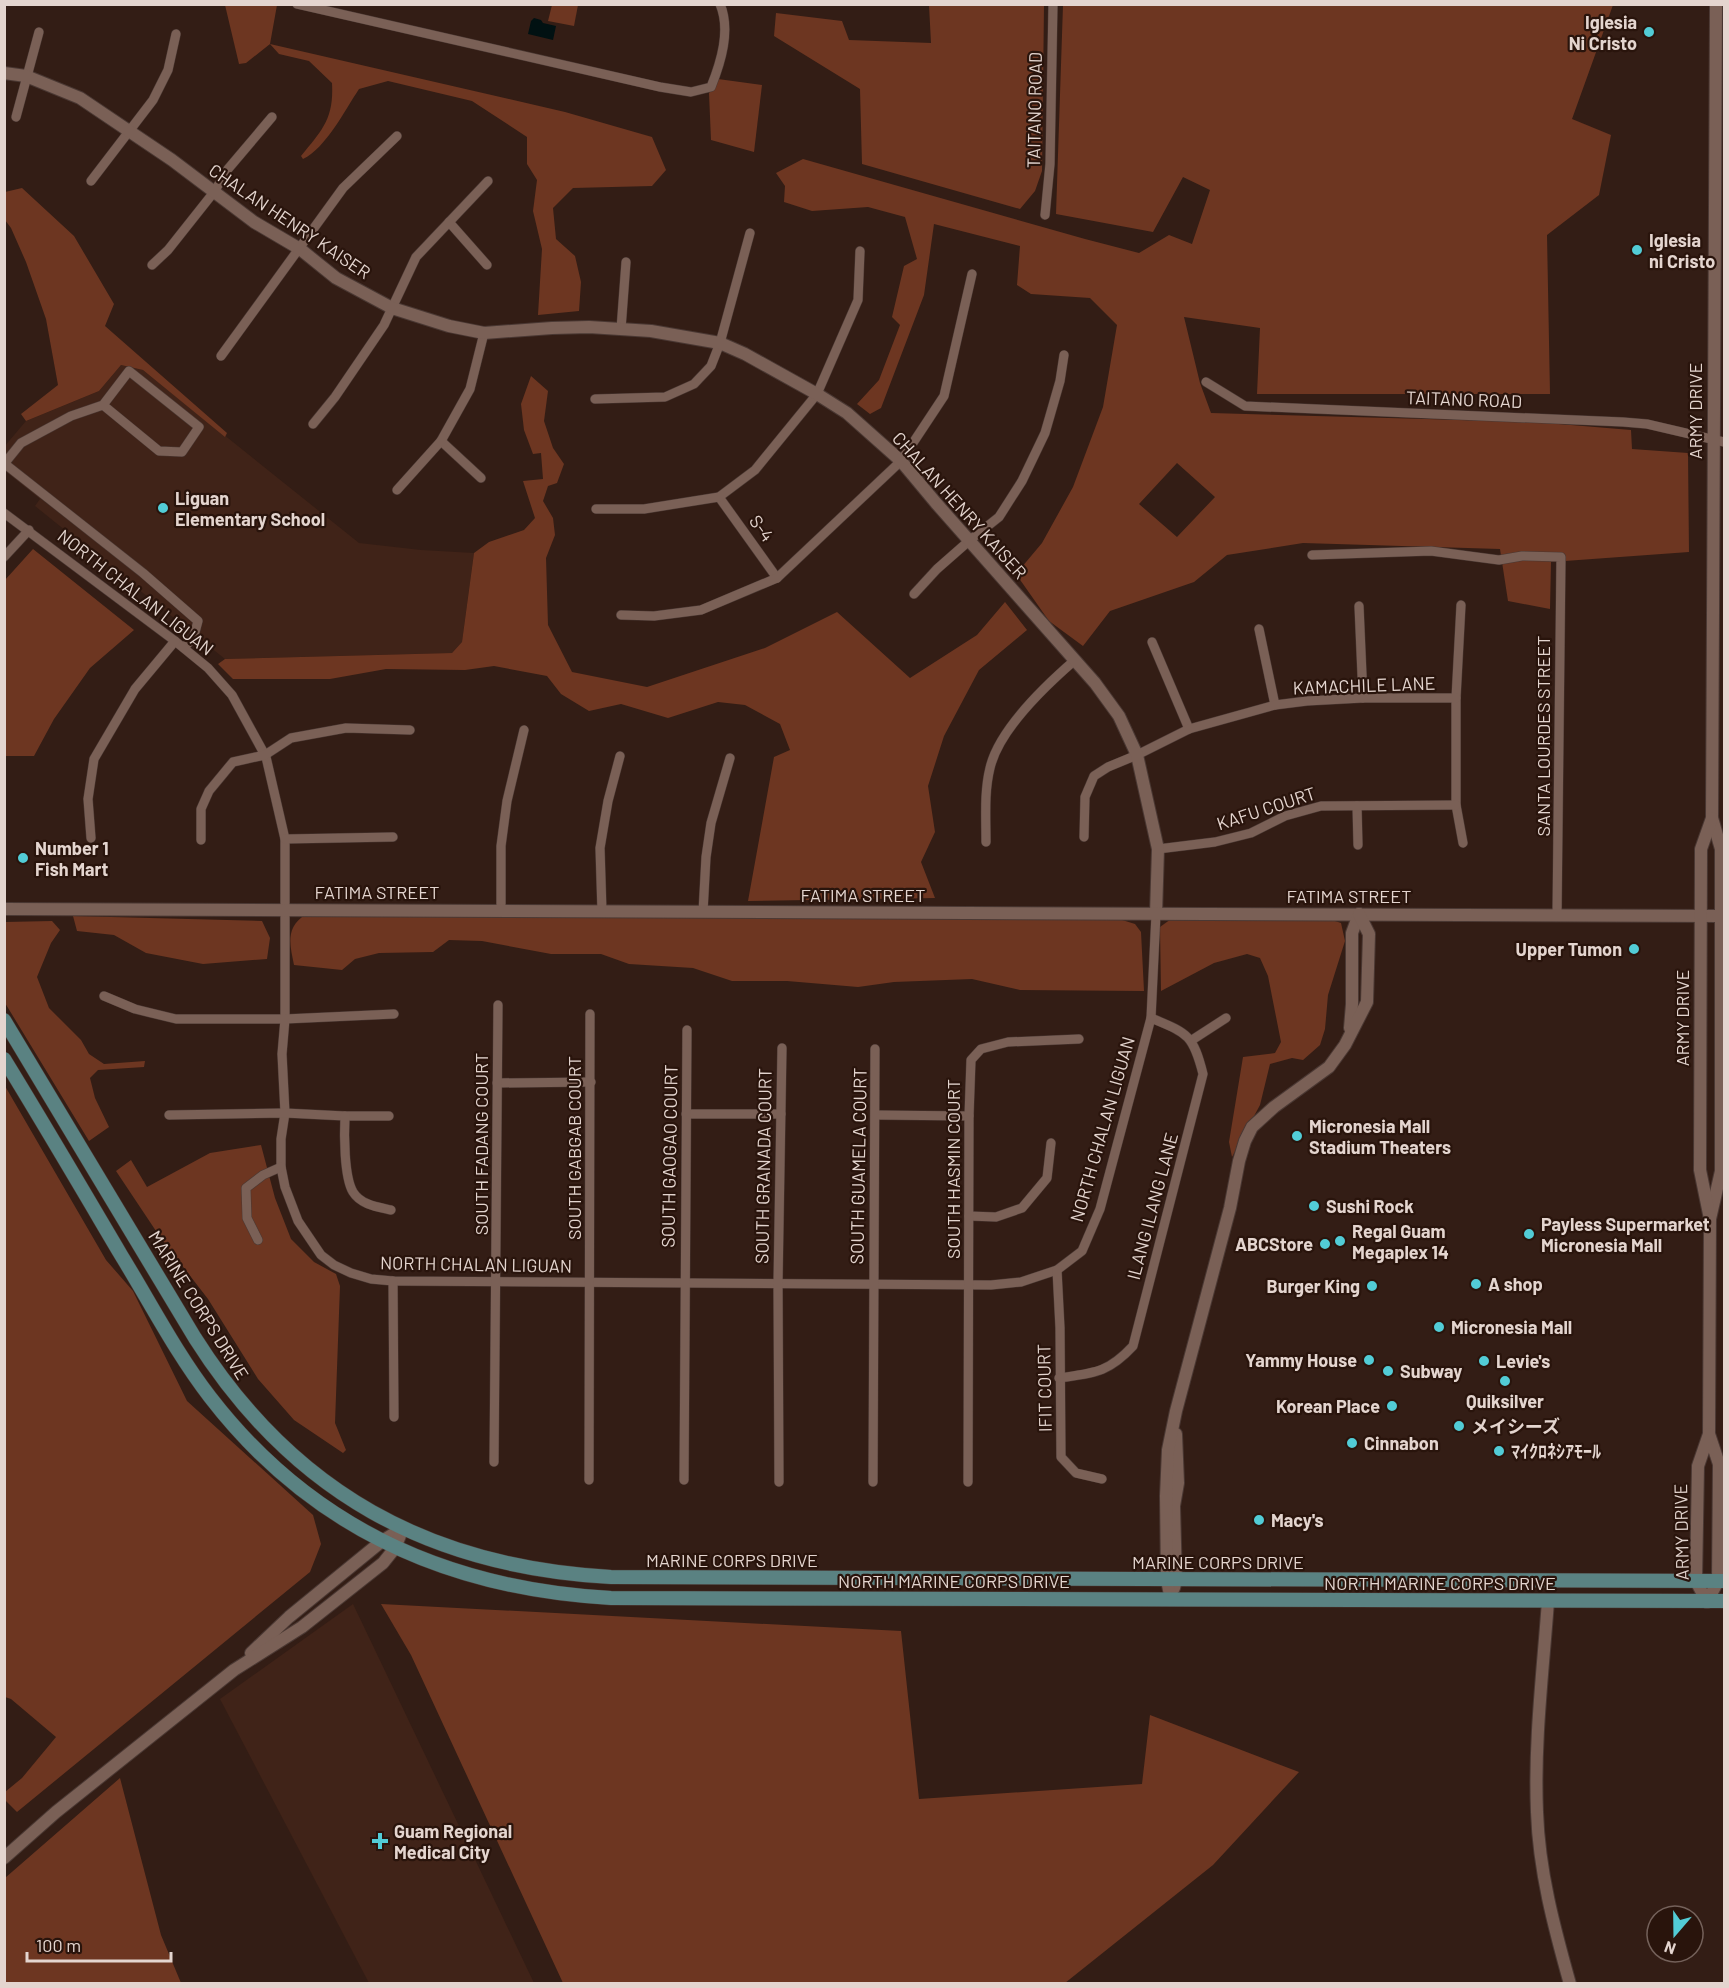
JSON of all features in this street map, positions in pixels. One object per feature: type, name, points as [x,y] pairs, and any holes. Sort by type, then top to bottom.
[{"type":"main road","name":"ARMY DRIVE","points":[[1710,1219],[1721,1170],[1723,962],[1721,849],[1712,818],[1718,441],[1716,4]]},
{"type":"main road","name":"CHALAN HENRY KAISER","points":[[4,73],[26,76],[80,98],[130,131],[254,222],[300,249],[336,278],[392,308],[449,326],[484,333],[552,328],[621,329],[651,331],[720,343],[746,354],[847,413],[901,461],[1095,683],[1119,716],[1137,755],[1158,849],[1156,914]]},
{"type":"main road","name":"ARMY DRIVE","points":[[1709,1434],[1698,1466],[1696,1581],[1707,1602],[1722,1581],[1719,1464],[1709,1434],[1710,1219],[1700,1170],[1701,849],[1712,818]]},
{"type":"main road","name":"FATIMA STREET","points":[[4,909],[1721,916]]},
{"type":"main road","points":[[1171,1600],[1174,1506],[1178,1483],[1176,1412],[1230,1208],[1239,1161],[1252,1127],[1329,1067],[1350,1035],[1367,1002],[1370,934],[1359,914]]},
{"type":"main road","name":"MARINE CORPS DRIVE","points":[[4,1020],[195,1338],[226,1384],[264,1428],[304,1465],[351,1499],[403,1528],[449,1548],[500,1563],[554,1573],[638,1578],[1722,1581]]},
{"type":"main road","name":"NORTH MARINE CORPS DRIVE","points":[[4,1059],[177,1348],[210,1397],[249,1442],[291,1481],[331,1511],[395,1548],[442,1567],[495,1583],[552,1594],[582,1596],[1725,1601]]},
{"type":"main road","points":[[1719,1526],[1725,1552]]},
{"type":"main road","points":[[4,1858],[42,1823],[234,1670],[289,1617],[382,1541],[403,1528]]},
{"type":"main road","points":[[234,1670],[302,1627],[383,1563],[395,1548],[403,1528]]},
{"type":"main road","points":[[1548,1601],[1538,1750],[1537,1813],[1546,1892],[1570,1983]]},
{"type":"street","points":[[297,4],[334,8],[660,87],[691,92],[711,87],[722,53],[724,16],[720,4]]},
{"type":"street","name":"TAITANO ROAD","points":[[1045,215],[1050,164],[1053,4]]},
{"type":"street","points":[[16,117],[39,32]]},
{"type":"street","points":[[91,181],[153,100],[168,70],[176,34]]},
{"type":"street","points":[[152,265],[168,250],[214,192],[228,169],[272,117]]},
{"type":"street","points":[[221,356],[343,188],[397,136]]},
{"type":"street","points":[[313,424],[364,356],[392,308],[416,256],[488,181]]},
{"type":"street","points":[[449,222],[488,265]]},
{"type":"street","points":[[595,399],[665,397],[694,384],[711,366],[720,343],[750,232]]},
{"type":"street","points":[[596,509],[644,509],[719,497],[755,470],[817,394],[858,300],[860,251]]},
{"type":"street","points":[[621,329],[626,262]]},
{"type":"street","points":[[621,615],[654,616],[701,610],[777,578],[901,461],[944,396],[972,274]]},
{"type":"street","points":[[397,490],[441,441],[470,388],[484,333]]},
{"type":"street","points":[[914,594],[969,540],[999,517],[1022,481],[1045,433],[1060,381],[1064,355]]},
{"type":"street","points":[[103,405],[159,451],[182,452],[199,428],[129,371],[103,405],[71,416],[21,443],[5,464],[143,573],[198,621],[195,636],[184,648]]},
{"type":"street","name":"TAITANO ROAD","points":[[1206,382],[1245,406],[1623,422],[1647,424],[1718,441]]},
{"type":"street","points":[[441,441],[481,478]]},
{"type":"street","name":"S-4","points":[[719,497],[777,578]]},
{"type":"street","name":"NORTH CHALAN LIGUAN","points":[[4,513],[208,668],[232,695],[265,755],[285,839],[285,1019],[282,1054],[285,1113],[281,1139],[281,1167],[285,1187],[298,1221],[321,1255],[334,1265],[351,1273],[371,1279],[393,1281],[969,1284],[1021,1282],[1057,1270],[1082,1251],[1100,1209],[1151,1018],[1156,914]]},
{"type":"street","points":[[4,557],[28,530]]},
{"type":"street","name":"SANTA LOURDES STREET","points":[[1312,555],[1431,551],[1499,560],[1512,557],[1560,557],[1557,916]]},
{"type":"street","points":[[1461,605],[1456,699],[1456,805],[1463,843]]},
{"type":"street","points":[[1359,606],[1363,698]]},
{"type":"street","points":[[1259,629],[1275,705]]},
{"type":"street","points":[[92,838],[88,799],[94,759],[135,689],[175,641]]},
{"type":"street","points":[[1152,642],[1189,729]]},
{"type":"street","points":[[986,842],[985,802],[990,766],[1003,738],[1045,686],[1075,660]]},
{"type":"street","name":"KAMACHILE LANE","points":[[1084,837],[1085,797],[1094,776],[1108,767],[1189,729],[1275,705],[1307,701],[1363,698],[1456,699]]},
{"type":"street","points":[[201,840],[201,809],[209,791],[233,762],[265,755],[291,738],[346,728],[410,730]]},
{"type":"street","points":[[501,911],[501,846],[507,801],[524,730]]},
{"type":"street","points":[[602,912],[600,848],[608,801],[620,756]]},
{"type":"street","points":[[703,912],[706,857],[711,823],[730,758]]},
{"type":"street","name":"KAFU COURT","points":[[1158,849],[1215,842],[1242,835],[1285,816],[1321,806],[1456,805]]},
{"type":"street","points":[[1358,806],[1358,845]]},
{"type":"street","points":[[285,839],[393,837]]},
{"type":"street","points":[[104,996],[135,1009],[176,1019],[285,1019],[394,1014]]},
{"type":"street","name":"SOUTH FADANG COURT","points":[[494,1462],[498,1005]]},
{"type":"street","name":"SOUTH GABGAB COURT","points":[[589,1480],[590,1014]]},
{"type":"street","points":[[1151,1018],[1181,1030],[1192,1040],[1226,1018]]},
{"type":"street","name":"SOUTH GAOGAO COURT","points":[[684,1480],[687,1030]]},
{"type":"street","name":"SOUTH HASMIN COURT","points":[[968,1482],[971,1060],[981,1049],[1008,1042],[1079,1039]]},
{"type":"street","name":"ILANG ILANG LANE","points":[[1059,1378],[1098,1372],[1118,1362],[1133,1346],[1203,1074],[1192,1040]]},
{"type":"street","name":"SOUTH GRANADA COURT","points":[[778,1482],[778,1283],[782,1048]]},
{"type":"street","name":"SOUTH GUAMELA COURT","points":[[873,1482],[876,1049]]},
{"type":"street","points":[[497,1083],[591,1082]]},
{"type":"street","points":[[169,1115],[285,1113],[388,1116]]},
{"type":"street","points":[[686,1114],[781,1114]]},
{"type":"street","points":[[876,1114],[969,1116]]},
{"type":"street","points":[[345,1116],[346,1164],[353,1192],[369,1205],[392,1210]]},
{"type":"street","points":[[969,1216],[996,1216],[1022,1208],[1047,1178],[1052,1143]]},
{"type":"street","points":[[258,1240],[247,1218],[246,1188],[263,1175],[281,1167]]},
{"type":"street","name":"IFIT COURT","points":[[1057,1270],[1061,1457],[1076,1473],[1102,1479]]},
{"type":"street","points":[[393,1281],[394,1417]]},
{"type":"shaded area","points":[[225,5],[277,5],[270,44],[246,63],[239,64]]},
{"type":"shaded area","points":[[552,5],[578,5],[574,26],[548,21]]},
{"type":"shaded area","points":[[929,5],[1044,5],[1042,171],[1035,191],[1020,209],[862,164],[860,89],[774,36],[776,13],[842,21],[849,40],[931,43]]},
{"type":"shaded area","points":[[1063,5],[1613,5],[1572,119],[1611,135],[1599,195],[1547,235],[1550,394],[1257,394],[1260,328],[1184,317],[1200,383],[1211,413],[1535,422],[1631,430],[1632,449],[1688,453],[1689,552],[1551,562],[1550,609],[1508,601],[1500,549],[1303,543],[1227,555],[1194,582],[1110,611],[1083,646],[1049,621],[1016,574],[1042,543],[1073,487],[1103,407],[1117,325],[1090,298],[1031,294],[1017,285],[1020,246],[934,224],[924,295],[881,408],[870,414],[857,404],[879,380],[900,325],[892,317],[904,266],[917,259],[905,217],[868,207],[812,211],[784,202],[785,186],[776,173],[803,159],[1139,253],[1169,235],[1192,244],[1210,190],[1183,177],[1153,232],[1056,214]],"holes":[[[1177,463],[1215,497],[1177,537],[1139,504]]]},
{"type":"shaded area","points":[[534,18],[556,26],[553,40],[528,34]]},
{"type":"shaded area","points":[[270,44],[565,112],[652,137],[666,170],[652,186],[573,188],[553,208],[556,239],[575,256],[581,282],[579,311],[538,315],[542,249],[533,211],[537,180],[527,164],[527,137],[472,101],[388,81],[359,89],[327,138],[303,159],[301,156],[321,131],[329,115],[332,83],[309,61],[279,54]]},
{"type":"shaded area","points":[[718,79],[762,85],[754,152],[711,140],[709,93]]},
{"type":"shaded area","points":[[22,188],[74,236],[114,304],[105,326],[227,433],[225,437],[143,370],[121,365],[99,391],[26,421],[21,414],[58,385],[46,319],[26,262],[5,220],[5,192]]},
{"type":"shaded area","points":[[121,365],[143,370],[359,543],[474,553],[462,642],[452,653],[225,659],[35,506],[40,499],[5,471],[4,447],[26,421],[99,391]]},
{"type":"shaded area","points":[[531,376],[548,391],[544,421],[553,448],[564,464],[557,483],[548,486],[543,501],[553,518],[555,535],[546,558],[548,625],[572,672],[647,687],[765,648],[837,612],[910,678],[977,635],[1005,602],[1027,630],[979,670],[944,736],[928,786],[935,832],[921,862],[935,898],[748,901],[774,757],[790,750],[780,724],[745,705],[718,702],[668,718],[621,704],[589,711],[561,694],[547,676],[494,666],[465,670],[386,669],[330,679],[233,679],[218,664],[225,659],[452,653],[462,642],[474,553],[489,542],[524,530],[535,518],[523,481],[543,479],[541,453],[533,454],[524,430],[521,404]]},
{"type":"shaded area","points":[[33,549],[134,630],[90,668],[54,719],[34,756],[5,756],[5,580]]},
{"type":"shaded area","points":[[305,915],[1119,919],[1135,924],[1141,932],[1144,991],[1020,990],[972,979],[894,982],[858,987],[787,981],[732,981],[693,968],[629,964],[601,954],[551,954],[482,941],[449,940],[433,952],[379,953],[355,959],[342,970],[294,965],[290,937],[294,925]]},
{"type":"shaded area","points":[[73,916],[262,921],[270,938],[267,959],[203,964],[146,953],[114,935],[77,931]]},
{"type":"shaded area","points":[[1171,919],[1335,921],[1341,923],[1345,941],[1328,995],[1325,1029],[1320,1045],[1303,1060],[1292,1058],[1270,1064],[1260,1105],[1232,1157],[1229,1142],[1243,1057],[1275,1053],[1281,1042],[1268,976],[1260,958],[1247,954],[1214,963],[1161,991],[1160,927]]},
{"type":"shaded area","points":[[52,921],[60,930],[51,943],[37,977],[49,1008],[81,1040],[89,1054],[104,1064],[145,1061],[144,1067],[98,1070],[90,1078],[95,1098],[109,1127],[89,1141],[5,1003],[5,922]]},
{"type":"shaded area","points":[[5,1086],[106,1260],[133,1291],[187,1401],[313,1515],[321,1544],[310,1572],[17,1812],[5,1800],[5,1792],[22,1778],[56,1737],[11,1699],[5,1697]]},
{"type":"shaded area","points":[[261,1145],[275,1198],[291,1239],[314,1262],[336,1274],[340,1286],[335,1423],[346,1450],[343,1453],[294,1420],[258,1379],[208,1299],[160,1237],[116,1171],[131,1160],[147,1187],[210,1153]]},
{"type":"shaded area","name":"Guam Regional Medical City","points":[[353,1604],[534,1983],[369,1983],[220,1699]]},
{"type":"shaded area","points":[[381,1604],[901,1631],[919,1799],[1142,1784],[1150,1715],[1299,1772],[1213,1865],[1065,1983],[563,1983],[411,1655]]},
{"type":"shaded area","points":[[120,1778],[161,1935],[181,1983],[5,1983],[5,1878]]},
{"type":"place","name":"Iglesia Ni Cristo","points":[[1649,32]]},
{"type":"place","name":"Iglesia ni Cristo","points":[[1637,250]]},
{"type":"place","name":"Liguan Elementary School","points":[[163,508]]},
{"type":"place","name":"Number 1 Fish Mart","points":[[23,858]]},
{"type":"place","name":"Upper Tumon","points":[[1634,949]]},
{"type":"place","name":"Micronesia Mall Stadium Theaters","points":[[1297,1136]]},
{"type":"place","name":"Sushi Rock","points":[[1314,1206]]},
{"type":"place","name":"Payless Supermarket Micronesia Mall","points":[[1529,1234]]},
{"type":"place","name":"Regal Guam Megaplex 14","points":[[1340,1241]]},
{"type":"place","name":"ABCStore","points":[[1325,1244]]},
{"type":"place","name":"A shop","points":[[1476,1284]]},
{"type":"place","name":"Burger King","points":[[1372,1286]]},
{"type":"place","name":"Micronesia Mall","points":[[1439,1327]]},
{"type":"place","name":"Yammy House","points":[[1369,1360]]},
{"type":"place","name":"Levie's","points":[[1484,1361]]},
{"type":"place","name":"Subway","points":[[1388,1371]]},
{"type":"place","name":"Quiksilver","points":[[1505,1381]]},
{"type":"place","name":"Korean Place","points":[[1392,1406]]},
{"type":"place","name":"メイシーズ","points":[[1459,1426]]},
{"type":"place","name":"Cinnabon","points":[[1352,1443]]},
{"type":"place","name":"ﾏｲｸﾛﾈｼｱﾓｰﾙ","points":[[1499,1451]]},
{"type":"place","name":"Macy's","points":[[1259,1520]]},
{"type":"place","name":"Guam Regional Medical City","points":[[380,1841]]}]
